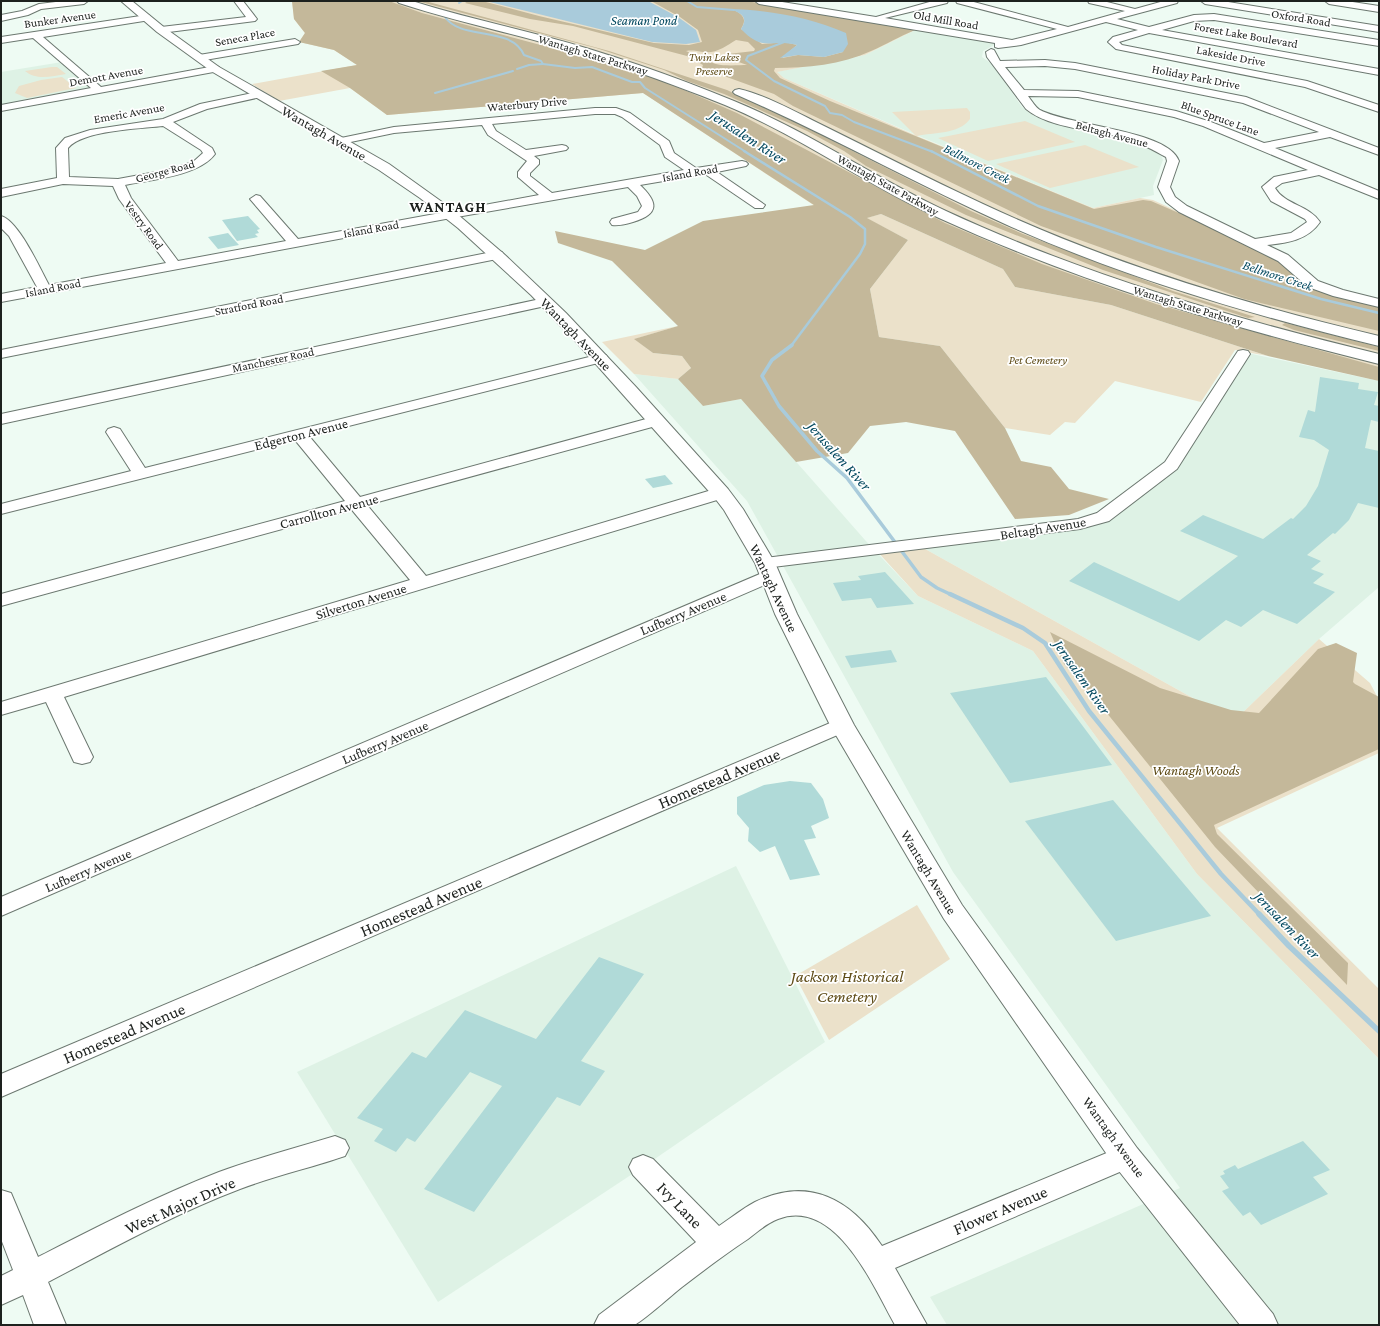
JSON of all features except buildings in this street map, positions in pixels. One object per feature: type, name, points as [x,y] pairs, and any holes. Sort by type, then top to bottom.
[{"type":"main road","name":"Wantagh Avenue","points":[[126,1],[161,30],[215,69],[257,95],[341,141],[410,183],[451,214],[497,255],[601,358],[721,493],[733,509],[767,570],[789,621],[842,725],[953,912],[1126,1157],[1261,1325]]},
{"type":"main road","name":"Wantagh State Parkway","points":[[402,1],[564,45],[667,78],[736,106],[792,132],[939,213],[1012,245],[1128,288],[1187,308],[1379,359]]},
{"type":"main road","name":"Wantagh State Parkway","points":[[437,1],[617,48],[661,63]]},
{"type":"main road","name":"Wantagh State Parkway","points":[[731,88],[779,108],[1009,221],[1065,245],[1163,280],[1266,312],[1379,341]]},
{"type":"street","points":[[31,1],[37,3],[39,7]]},
{"type":"street","points":[[1,18],[25,14],[39,7],[84,1]]},
{"type":"street","points":[[161,30],[252,19],[238,1]]},
{"type":"street","name":"Old Mill Road","points":[[760,1],[873,18],[1011,43]]},
{"type":"street","points":[[873,18],[944,1]]},
{"type":"street","points":[[960,1],[1068,30]]},
{"type":"street","points":[[1092,1],[1136,12]]},
{"type":"street","name":"Beltagh Avenue","points":[[1174,1],[1109,20],[1021,42],[1011,43],[1010,46],[991,52],[992,57],[1021,92],[1030,107],[1041,114],[1057,120],[1129,136],[1161,148],[1171,155],[1173,161],[1164,187],[1170,199],[1183,209],[1255,243],[1282,258],[1312,284],[1338,293],[1379,303]]},
{"type":"street","points":[[1205,1],[1379,28]]},
{"type":"street","points":[[1329,1],[1379,9]]},
{"type":"street","points":[[1338,22],[1371,1]]},
{"type":"street","name":"Oxford Road","points":[[1149,30],[1194,18],[1214,17],[1379,43]]},
{"type":"street","name":"Bunker Avenue","points":[[1,40],[147,18]]},
{"type":"street","name":"Forest Lake Boulevard","points":[[1109,20],[1149,30],[1379,72]]},
{"type":"street","name":"Lakeside Drive","points":[[1149,30],[1116,39],[1113,42],[1119,47],[1307,84],[1378,107]]},
{"type":"street","points":[[35,35],[99,90]]},
{"type":"street","name":"Seneca Place","points":[[199,58],[294,42]]},
{"type":"street","name":"Holiday Park Drive","points":[[999,64],[1045,63],[1075,66],[1226,96],[1262,106],[1379,152]]},
{"type":"street","name":"Demott Avenue","points":[[1,108],[215,69]]},
{"type":"street","name":"Blue Spruce Lane","points":[[1021,92],[1078,94],[1176,114],[1207,124],[1379,196]]},
{"type":"street","name":"Emeric Avenue","points":[[63,180],[62,148],[69,140],[94,132],[165,122],[204,106],[257,95]]},
{"type":"street","name":"Waterbury Drive","points":[[341,141],[394,130],[595,111],[616,111],[626,115],[665,143],[669,155],[694,172]]},
{"type":"street","points":[[485,121],[492,133],[524,154],[533,162],[524,172],[524,178],[549,197]]},
{"type":"street","name":"George Road","points":[[1,193],[63,180],[118,183],[169,173],[197,164],[209,154],[206,148],[165,122]]},
{"type":"street","points":[[1263,147],[1332,133]]},
{"type":"street","points":[[524,154],[562,148]]},
{"type":"street","name":"Island Road","points":[[1,298],[451,214],[742,164]]},
{"type":"street","points":[[707,170],[759,205]]},
{"type":"street","points":[[1255,243],[1294,236],[1310,228],[1314,222],[1309,216],[1275,198],[1268,187],[1278,180],[1320,171]]},
{"type":"street","name":"Vestry Road","points":[[118,183],[125,199],[174,265]]},
{"type":"street","points":[[616,222],[635,218],[644,214],[648,210],[648,205],[644,194],[632,184]]},
{"type":"street","points":[[256,199],[295,243]]},
{"type":"street","points":[[1,220],[14,234],[45,289]]},
{"type":"street","name":"Stratford Road","points":[[1,354],[497,255]]},
{"type":"street","name":"Manchester Road","points":[[1,418],[545,302]]},
{"type":"street","name":"Beltagh Avenue","points":[[767,570],[892,548],[1080,524],[1103,517],[1171,465],[1243,354]]},
{"type":"street","name":"Edgerton Avenue","points":[[1,509],[601,358]]},
{"type":"street","name":"Carrollton Avenue","points":[[1,600],[657,421]]},
{"type":"street","points":[[114,432],[141,474]]},
{"type":"street","points":[[299,434],[422,583]]},
{"type":"street","name":"Silverton Avenue","points":[[1,709],[721,493]]},
{"type":"street","name":"Lufberry Avenue","points":[[1,907],[767,570]]},
{"type":"street","points":[[52,694],[82,757]]},
{"type":"street","name":"Homestead Avenue","points":[[1,1086],[842,725]]},
{"type":"street","name":"West Major Drive","points":[[1,1291],[184,1200],[218,1185],[253,1172],[335,1148]]},
{"type":"street","name":"Flower Avenue","points":[[874,1263],[1126,1157]]},
{"type":"street","name":"Ivy Lane","points":[[643,1167],[717,1244]]},
{"type":"street","points":[[1,1202],[50,1325]]},
{"type":"street","points":[[610,1325],[717,1244],[769,1209],[791,1203],[810,1205],[825,1209],[838,1216],[858,1238],[911,1325]]},
{"type":"shaded area","points":[[919,28],[998,43],[983,51],[982,57],[992,64],[1022,107],[1034,116],[1051,122],[1124,138],[1140,144],[1161,155],[1163,160],[1153,186],[1154,195],[1093,208],[921,137],[784,78],[776,72],[865,55]]},
{"type":"shaded area","points":[[62,62],[92,90],[1,107],[1,72]]},
{"type":"shaded area","points":[[1243,352],[1379,381],[1379,587],[1319,639],[1234,721],[918,545],[1102,517],[1168,467]]},
{"type":"shaded area","points":[[634,374],[678,379],[703,406],[741,399],[865,540],[918,596],[1033,651],[1197,874],[1379,1059],[1379,1325],[947,1325],[930,1297],[1180,1188],[953,872],[747,501]]},
{"type":"shaded area","points":[[736,866],[825,1042],[643,1167],[438,1302],[297,1072]]},
{"type":"green space","name":"Twin Lakes Preserve","points":[[292,1],[754,1],[919,28],[865,55],[777,72],[784,78],[915,135],[892,112],[967,108],[970,112],[970,119],[959,128],[945,132],[917,136],[1093,208],[1140,198],[1153,200],[1216,229],[1306,282],[1379,305],[1379,380],[882,213],[821,210],[643,93],[387,115],[350,88],[279,101],[252,84],[357,65],[334,50],[299,42],[305,33],[294,19]]},
{"type":"green space","points":[[292,1],[389,1],[422,13],[563,51],[659,79],[737,113],[945,223],[1042,264],[1156,304],[1379,367],[1379,381],[1268,356],[1111,305],[1015,287],[1003,269],[881,214],[867,218],[908,240],[870,289],[879,337],[940,346],[1005,428],[1021,461],[1051,467],[1069,489],[1109,499],[1069,515],[1015,519],[955,431],[906,422],[870,426],[848,453],[796,462],[741,399],[703,406],[678,379],[691,368],[682,356],[653,353],[634,339],[678,326],[612,261],[558,243],[555,231],[645,250],[703,221],[814,205],[643,93],[387,115],[350,88],[321,71],[357,65],[334,50],[299,42],[305,33],[294,19]]},
{"type":"green space","points":[[417,1],[425,1],[609,51],[727,90],[817,133],[971,211],[1023,234],[1173,291],[1255,317],[1248,318],[1103,270],[966,215],[866,166],[844,151],[807,131],[724,94],[687,81],[664,70],[596,48]]},
{"type":"green space","points":[[468,1],[482,1],[654,43],[689,45],[702,42],[698,30],[680,17],[651,1],[746,1],[915,30],[860,56],[848,60],[824,65],[775,68],[774,71],[780,78],[830,101],[1094,209],[1143,200],[1151,201],[1283,258],[1313,284],[1379,303],[1379,331],[1244,299],[1041,226],[793,106],[774,94],[702,68],[703,65],[687,56],[573,26],[530,19],[465,3]],"holes":[[[732,9],[843,52],[824,57],[798,55],[782,58],[797,45],[785,42],[762,44],[741,29],[744,19],[739,13]],[[736,40],[748,42],[755,49],[754,51],[728,54],[725,57],[747,65],[719,65],[710,61],[708,58],[697,56],[686,51],[712,52],[721,49]]]},
{"type":"green space","points":[[57,67],[66,74],[40,77],[34,76],[25,71]]},
{"type":"green space","points":[[62,77],[76,88],[27,98],[15,93],[19,86],[41,80]]},
{"type":"green space","points":[[1025,121],[1075,142],[988,161],[938,138]]},
{"type":"green space","points":[[1085,145],[1139,167],[1050,188],[996,164]]},
{"type":"green space","name":"Pet Cemetery","points":[[881,214],[1003,269],[1015,287],[1111,305],[1268,356],[1235,350],[1201,402],[1115,381],[1075,423],[1065,422],[1050,435],[1005,428],[940,346],[879,337],[870,289],[908,240],[866,218]]},
{"type":"green space","points":[[1285,323],[1379,347],[1379,351],[1294,330],[1282,325]]},
{"type":"green space","points":[[678,326],[635,339],[653,353],[682,356],[691,368],[678,379],[634,374],[602,342]]},
{"type":"green space","name":"Wantagh Woods","points":[[918,545],[1234,721],[1319,639],[1370,683],[1379,700],[1379,753],[1217,828],[1379,989],[1379,1059],[1197,874],[1033,651],[918,596],[876,550]]},
{"type":"green space","points":[[1050,632],[1160,688],[1231,710],[1259,713],[1318,649],[1336,643],[1357,653],[1353,682],[1379,697],[1379,749],[1214,825],[1217,834],[1348,963],[1347,985],[1215,847],[1102,707],[1064,664]]},
{"type":"green space","name":"Jackson Historical Cemetery","points":[[917,905],[950,959],[829,1040],[795,976]]},
{"type":"water","name":"Seaman Pond","points":[[486,1],[648,1],[678,17],[696,30],[700,42],[686,44],[652,42]]},
{"type":"water","points":[[730,9],[789,15],[832,27],[846,33],[848,44],[843,52],[824,57],[798,55],[780,58],[797,45],[788,43],[762,43],[756,41],[741,29],[744,21],[743,16]]},
{"type":"waterway","name":"Bellmore Creek","points":[[687,1],[697,7],[734,10]]},
{"type":"waterway","name":"Jerusalem River","points":[[445,17],[452,24],[462,29],[498,36],[508,40],[518,46],[524,55],[541,61],[543,64]]},
{"type":"waterway","name":"Bellmore Creek","points":[[792,39],[748,56],[746,60],[774,81],[825,106],[830,113],[842,115],[854,122],[933,152]]},
{"type":"waterway","points":[[517,69],[529,65],[543,64]]},
{"type":"waterway","name":"Jerusalem River","points":[[543,64],[575,68],[592,67],[632,82],[640,82],[645,88],[746,152]]},
{"type":"waterway","points":[[435,93],[513,71]]},
{"type":"waterway","name":"Jerusalem River","points":[[744,151],[850,217],[865,229],[865,244],[860,254],[791,345]]},
{"type":"waterway","name":"Bellmore Creek","points":[[933,152],[1038,206],[1156,247],[1321,299],[1379,313]]},
{"type":"waterway","name":"Jerusalem River","points":[[791,345],[772,360],[762,376],[779,406],[817,451],[847,478],[921,577],[937,588],[952,595]]},
{"type":"waterway","name":"Jerusalem River","points":[[950,594],[1023,628],[1045,643],[1089,711],[1221,874],[1260,915]]},
{"type":"waterway","name":"Jerusalem River","points":[[1259,914],[1289,946],[1379,1031]]},
{"type":"district","name":"WANTAGH","points":[[448,207]]}]
